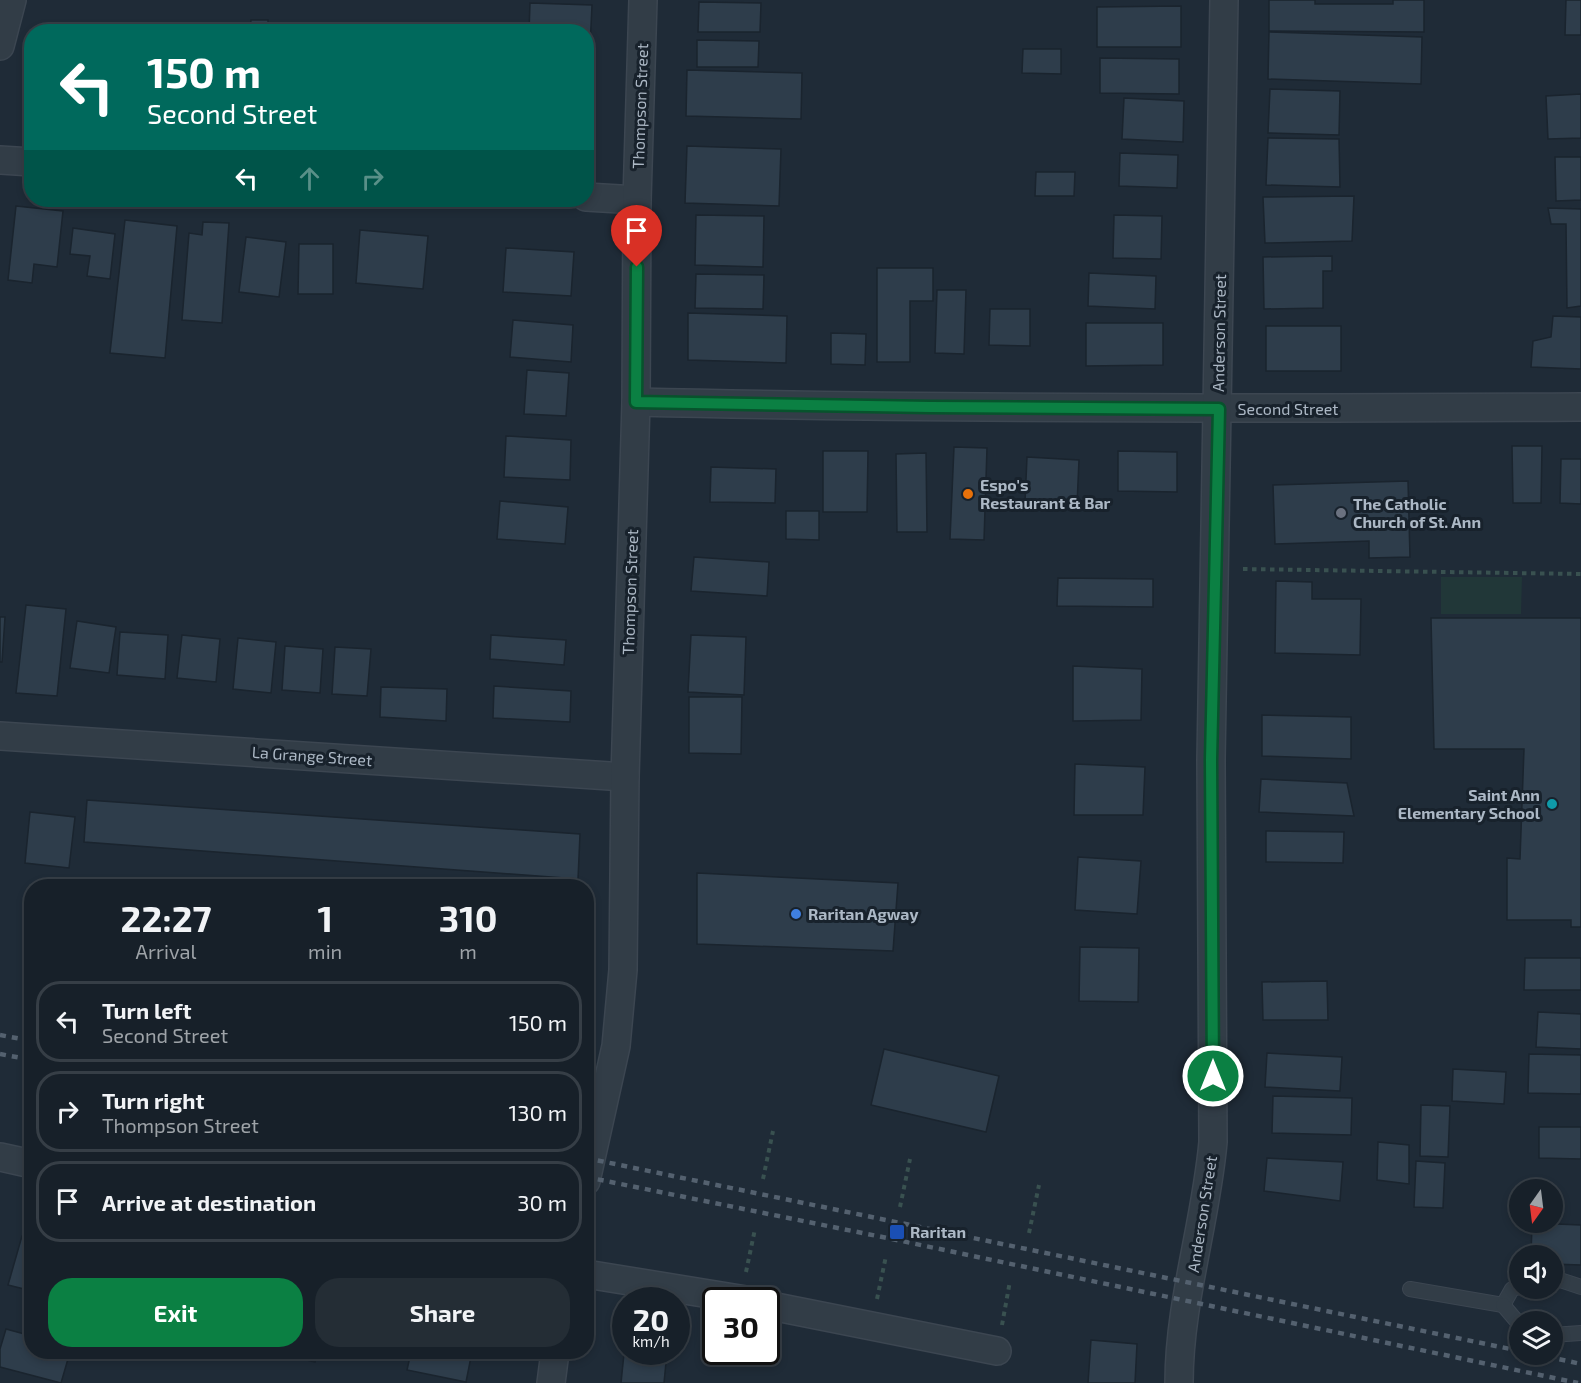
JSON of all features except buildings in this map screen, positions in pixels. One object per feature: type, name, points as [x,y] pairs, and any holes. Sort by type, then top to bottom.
[{"type":"street","points":[[0,46],[12,0]]},
{"type":"street","name":"Thompson Street","points":[[594,1146],[612,1066],[621,1001],[623,964],[625,777],[636,402],[637,200],[643,0]]},
{"type":"street","name":"Anderson Street","points":[[1179,1383],[1179,1364],[1187,1302],[1210,1182],[1213,1142],[1211,760],[1219,409],[1224,0]]},
{"type":"street","points":[[0,160],[24,162]]},
{"type":"street","points":[[594,197],[637,200]]},
{"type":"street","name":"Second Street","points":[[636,402],[965,408],[1581,407]]},
{"type":"street","name":"La Grange Street","points":[[0,736],[625,777]]},
{"type":"street","points":[[0,1157],[24,1162]]},
{"type":"street","points":[[594,1275],[702,1293]]},
{"type":"street","points":[[780,1308],[998,1351]]},
{"type":"street","points":[[551,1383],[554,1359]]},
{"type":"lane","points":[[1563,1281],[1581,1287]]},
{"type":"lane","points":[[1410,1289],[1503,1305],[1509,1312]]},
{"type":"lane","points":[[1503,1305],[1509,1294]]},
{"type":"lane","points":[[1563,1334],[1581,1333]]},
{"type":"path","points":[[1215,568],[1581,574]]},
{"type":"path","points":[[763,1179],[772,1131]]},
{"type":"path","points":[[900,1207],[910,1159]]},
{"type":"path","points":[[1029,1233],[1039,1185]]},
{"type":"path","points":[[745,1287],[755,1229]]},
{"type":"path","points":[[871,1326],[886,1256]]},
{"type":"path","points":[[998,1351],[1010,1281]]},
{"type":"green space","points":[[1441,577],[1522,577],[1521,614],[1441,614]]},
{"type":"railway","points":[[0,1035],[24,1040]]},
{"type":"railway","points":[[0,1054],[24,1058]]},
{"type":"railway","points":[[594,1160],[1509,1349]]},
{"type":"railway","points":[[594,1179],[1578,1383]]},
{"type":"railway","points":[[1563,1360],[1581,1364]]},
{"type":"place","name":"Espo's Restaurant & Bar","points":[[968,494]]},
{"type":"place","name":"The Catholic Church of St. Ann","points":[[1341,513]]},
{"type":"place","name":"Saint Ann Elementary School","points":[[1552,804]]},
{"type":"place","name":"Raritan Agway","points":[[796,914]]},
{"type":"place","name":"Raritan","points":[[897,1232]]},
{"type":"route","points":[[637,267],[636,402],[1219,409],[1211,760],[1213,1076]]}]
